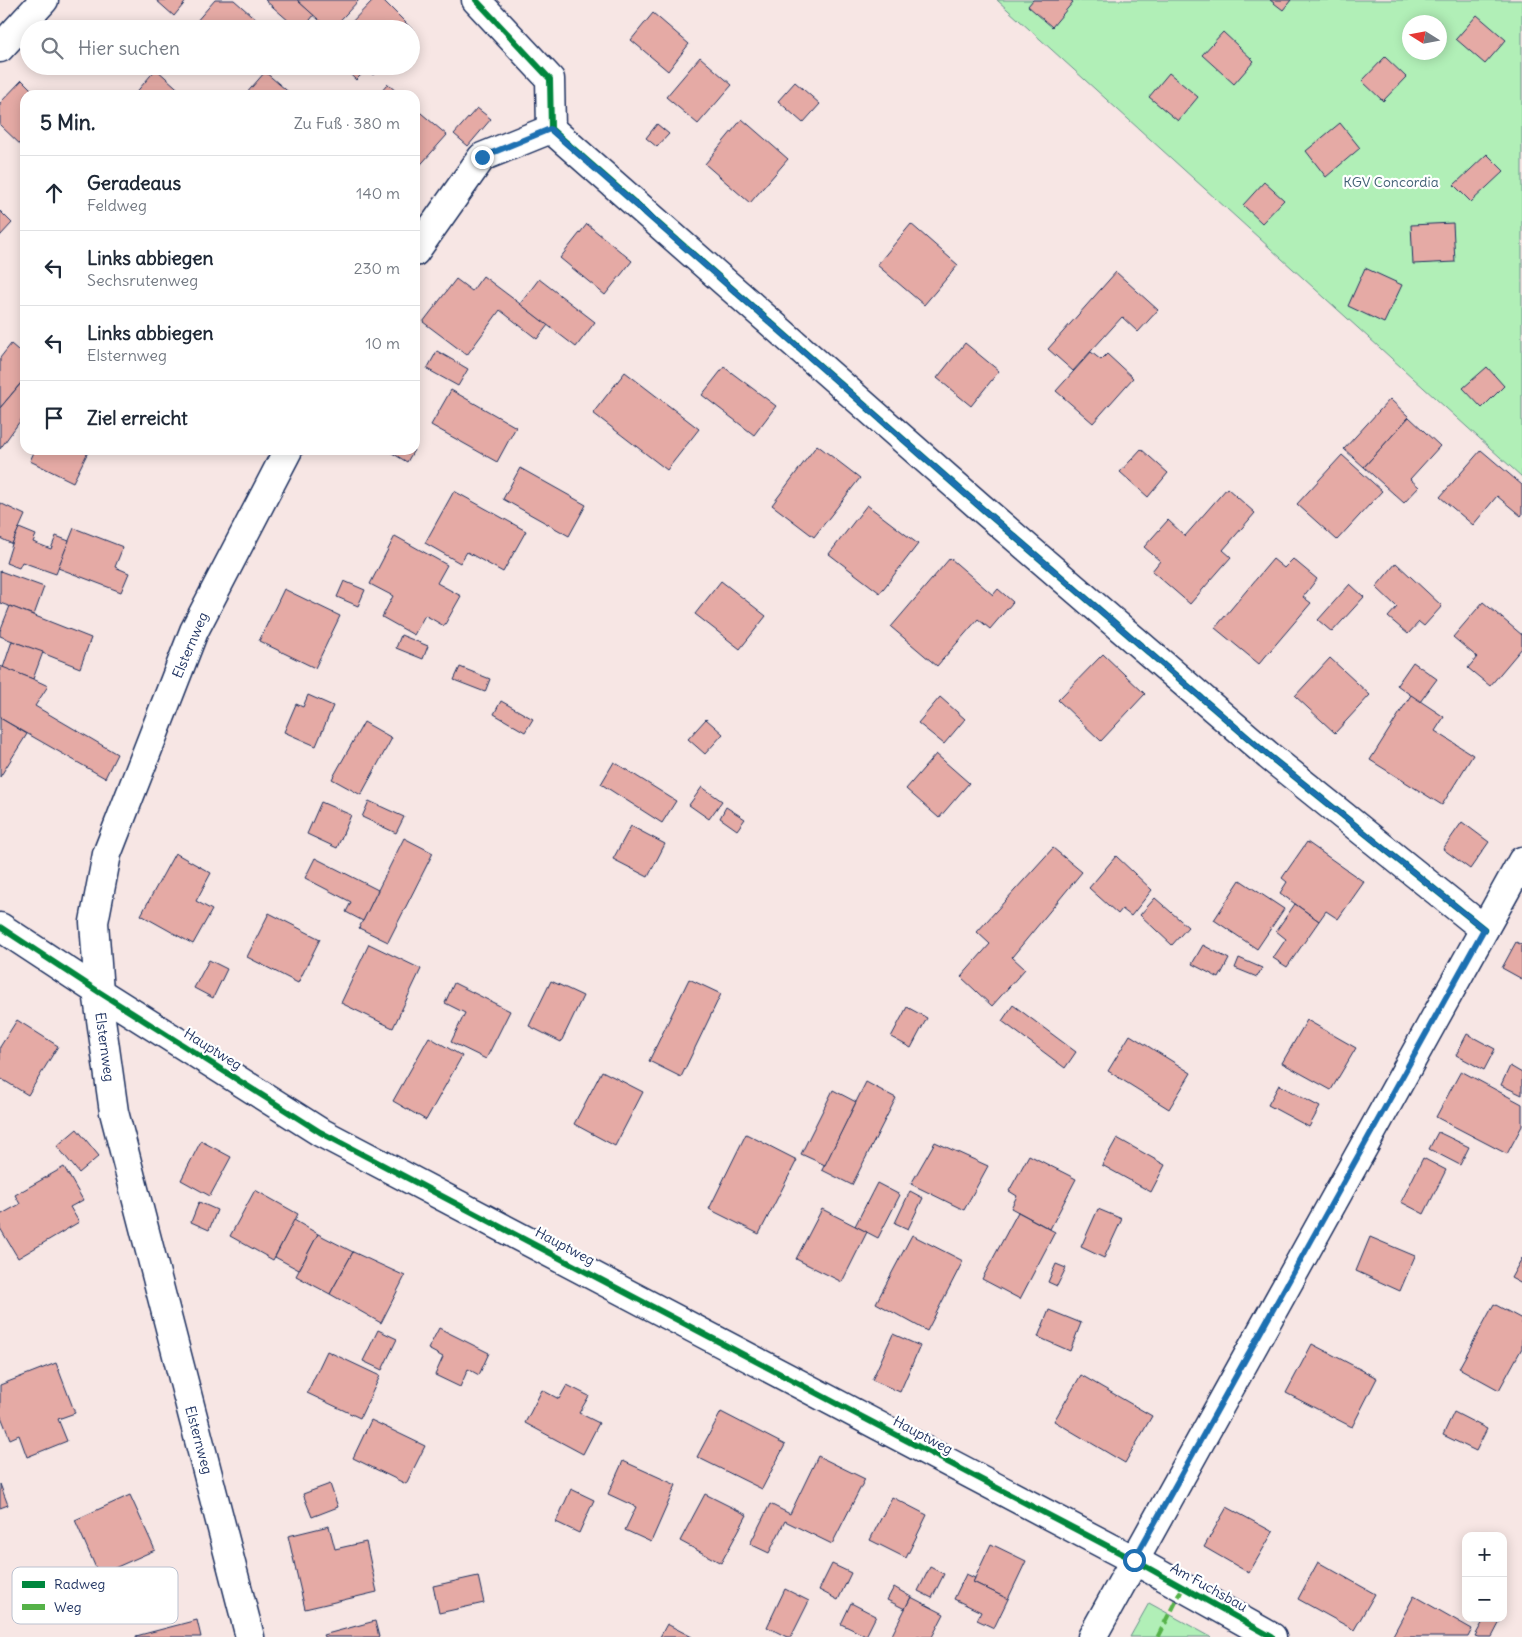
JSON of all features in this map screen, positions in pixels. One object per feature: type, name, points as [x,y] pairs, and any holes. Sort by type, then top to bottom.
[{"type":"street","points":[[26,20],[44,0]]},
{"type":"street","points":[[476,0],[550,79],[550,129],[972,500],[1262,749],[1484,929]]},
{"type":"street","points":[[0,48],[20,26]]},
{"type":"street","points":[[420,245],[482,157],[550,129]]},
{"type":"street","name":"Elsternweg","points":[[250,1637],[114,1112],[98,998],[94,922],[107,854],[194,631],[285,455]]},
{"type":"street","points":[[1092,1637],[1522,861]]},
{"type":"street","name":"Hauptweg","points":[[0,927],[320,1132],[1134,1560]]},
{"type":"street","name":"Am Fuchsbau","points":[[1134,1560],[1272,1637]]},
{"type":"green space","name":"KGV Concordia","points":[[997,0],[1522,0],[1522,477]]},
{"type":"green space","points":[[1149,1603],[1211,1637],[1130,1637]]},
{"type":"building","points":[[156,0],[187,0],[174,16]]},
{"type":"building","points":[[215,0],[234,0],[257,20],[198,20]]},
{"type":"building","points":[[265,0],[297,0],[314,15],[310,20],[288,20]]},
{"type":"building","points":[[359,0],[340,20],[319,20],[298,1]]},
{"type":"building","points":[[373,0],[383,0],[403,20],[354,20]]},
{"type":"building","points":[[1033,0],[1070,0],[1073,2],[1052,27],[1028,6]]},
{"type":"building","points":[[1270,0],[1291,0],[1283,10]]},
{"type":"building","points":[[653,13],[689,44],[668,71],[631,40]]},
{"type":"building","points":[[1477,15],[1506,40],[1485,64],[1456,39]]},
{"type":"building","points":[[1223,32],[1254,61],[1234,84],[1202,55]]},
{"type":"building","points":[[700,57],[732,85],[698,124],[666,97]]},
{"type":"building","points":[[1385,57],[1406,77],[1383,101],[1362,81]]},
{"type":"building","points":[[1169,73],[1198,97],[1178,121],[1149,97]]},
{"type":"building","points":[[151,75],[163,75],[179,90],[138,90]]},
{"type":"building","points":[[262,75],[269,75],[286,90],[249,90]]},
{"type":"building","points":[[351,75],[361,75],[356,80]]},
{"type":"building","points":[[22,80],[32,90],[20,90],[20,144],[0,125],[0,103]]},
{"type":"building","points":[[795,82],[820,104],[803,123],[778,101]]},
{"type":"building","points":[[388,84],[395,90],[383,90]]},
{"type":"building","points":[[477,108],[491,119],[468,146],[454,134]]},
{"type":"building","points":[[420,112],[447,135],[420,165]]},
{"type":"building","points":[[742,119],[788,159],[750,203],[705,164]]},
{"type":"building","points":[[1340,123],[1360,148],[1326,177],[1306,151]]},
{"type":"building","points":[[657,124],[669,134],[657,147],[646,138]]},
{"type":"building","points":[[1487,154],[1504,171],[1471,202],[1454,185]]},
{"type":"building","points":[[1264,182],[1284,200],[1262,223],[1243,205]]},
{"type":"building","points":[[0,211],[12,223],[0,236]]},
{"type":"building","points":[[1453,223],[1455,262],[1413,264],[1411,225]]},
{"type":"building","points":[[587,224],[632,261],[605,295],[560,258]]},
{"type":"building","points":[[911,224],[958,265],[924,305],[877,265]]},
{"type":"building","points":[[1365,268],[1402,285],[1384,323],[1348,306]]},
{"type":"building","points":[[1116,272],[1158,310],[1138,332],[1122,317],[1073,371],[1048,349]]},
{"type":"building","points":[[483,276],[548,325],[537,339],[500,310],[467,355],[423,322],[456,279],[472,291]]},
{"type":"building","points":[[539,279],[595,322],[576,347],[520,304]]},
{"type":"building","points":[[965,343],[999,371],[971,406],[937,378]]},
{"type":"building","points":[[11,344],[20,352],[20,384],[0,408],[0,358]]},
{"type":"building","points":[[437,351],[468,369],[458,386],[427,369]]},
{"type":"building","points":[[1091,352],[1101,360],[1107,354],[1133,378],[1093,423],[1056,391]]},
{"type":"building","points":[[724,367],[776,406],[754,435],[702,395]]},
{"type":"building","points":[[1487,367],[1504,386],[1482,408],[1463,388]]},
{"type":"building","points":[[625,372],[699,429],[667,470],[593,413]]},
{"type":"building","points":[[20,384],[20,421],[0,449],[0,408]]},
{"type":"building","points":[[451,390],[516,427],[497,462],[431,425]]},
{"type":"building","points":[[1390,399],[1409,417],[1364,467],[1344,449]]},
{"type":"building","points":[[1409,417],[1440,446],[1410,479],[1419,487],[1404,503],[1364,467]]},
{"type":"building","points":[[817,445],[860,478],[814,537],[772,505]]},
{"type":"building","points":[[1141,449],[1168,473],[1148,497],[1120,472]]},
{"type":"building","points":[[1481,450],[1522,485],[1521,516],[1497,496],[1473,525],[1440,497]]},
{"type":"building","points":[[33,455],[86,455],[73,482],[30,461]]},
{"type":"building","points":[[395,455],[411,455],[407,462]]},
{"type":"building","points":[[1342,455],[1382,491],[1337,540],[1297,504]]},
{"type":"building","points":[[520,468],[586,505],[569,536],[503,499]]},
{"type":"building","points":[[1227,488],[1255,513],[1223,550],[1231,557],[1190,604],[1152,571],[1160,561],[1144,547],[1168,520],[1185,536]]},
{"type":"building","points":[[454,491],[526,531],[503,572],[467,552],[460,563],[425,543]]},
{"type":"building","points":[[0,503],[25,515],[12,544],[0,538]]},
{"type":"building","points":[[867,505],[918,544],[880,593],[829,554]]},
{"type":"building","points":[[19,528],[36,535],[33,542],[51,549],[56,536],[69,541],[56,574],[22,562],[19,568],[6,563]]},
{"type":"building","points":[[74,528],[123,547],[115,567],[129,573],[121,592],[58,568]]},
{"type":"building","points":[[395,536],[447,565],[437,583],[461,596],[444,626],[425,615],[414,635],[382,617],[393,596],[370,584]]},
{"type":"building","points":[[950,558],[993,595],[998,589],[1013,602],[990,629],[978,619],[937,666],[891,627]]},
{"type":"building","points":[[1273,559],[1284,568],[1293,559],[1317,579],[1303,597],[1311,603],[1259,664],[1215,628]]},
{"type":"building","points":[[1396,563],[1442,606],[1424,626],[1419,622],[1408,634],[1388,617],[1397,607],[1376,587]]},
{"type":"building","points":[[0,571],[44,587],[34,615],[0,603]]},
{"type":"building","points":[[344,581],[365,590],[358,606],[337,597]]},
{"type":"building","points":[[721,581],[766,616],[740,649],[695,614]]},
{"type":"building","points":[[1350,584],[1364,597],[1332,632],[1318,620]]},
{"type":"building","points":[[284,589],[340,616],[315,668],[259,641]]},
{"type":"building","points":[[1483,602],[1522,635],[1522,648],[1490,686],[1468,668],[1477,657],[1453,637]]},
{"type":"building","points":[[10,606],[91,638],[80,668],[0,636],[0,631]]},
{"type":"building","points":[[401,635],[428,646],[423,659],[396,648]]},
{"type":"building","points":[[12,641],[43,652],[33,679],[3,668]]},
{"type":"building","points":[[1103,654],[1145,694],[1101,741],[1058,700]]},
{"type":"building","points":[[1330,658],[1370,695],[1335,733],[1295,696]]},
{"type":"building","points":[[1413,662],[1437,679],[1420,702],[1397,685]]},
{"type":"building","points":[[0,666],[48,686],[35,706],[117,754],[105,778],[0,718]]},
{"type":"building","points":[[460,667],[490,679],[485,692],[454,680]]},
{"type":"building","points":[[308,695],[333,706],[316,746],[284,732],[296,704],[303,707]]},
{"type":"building","points":[[1411,695],[1444,717],[1435,731],[1473,755],[1442,805],[1370,760]]},
{"type":"building","points":[[940,697],[965,719],[944,744],[918,723]]},
{"type":"building","points":[[501,701],[533,719],[525,732],[494,714]]},
{"type":"building","points":[[0,718],[27,734],[0,777]]},
{"type":"building","points":[[706,719],[723,734],[705,754],[688,739]]},
{"type":"building","points":[[364,722],[392,738],[361,795],[332,779]]},
{"type":"building","points":[[936,754],[969,783],[939,818],[906,789]]},
{"type":"building","points":[[614,762],[676,801],[662,823],[601,784]]},
{"type":"building","points":[[702,787],[722,801],[709,819],[689,805]]},
{"type":"building","points":[[369,801],[404,817],[396,833],[362,817]]},
{"type":"building","points":[[321,802],[351,815],[337,848],[307,834]]},
{"type":"building","points":[[726,807],[745,819],[737,830],[720,818]]},
{"type":"building","points":[[1462,822],[1489,842],[1470,869],[1443,849]]},
{"type":"building","points":[[631,826],[665,844],[648,877],[613,859]]},
{"type":"building","points":[[404,838],[433,853],[388,942],[359,928]]},
{"type":"building","points":[[1307,842],[1364,882],[1338,919],[1326,911],[1319,921],[1280,893],[1287,882],[1282,878]]},
{"type":"building","points":[[1053,848],[1082,872],[1012,957],[1025,969],[992,1006],[961,977],[990,944],[977,932]]},
{"type":"building","points":[[175,853],[211,873],[196,901],[212,910],[193,944],[141,915]]},
{"type":"building","points":[[1116,856],[1152,890],[1131,916],[1122,909],[1118,914],[1089,888]]},
{"type":"building","points":[[315,858],[378,890],[363,921],[346,912],[351,902],[305,878]]},
{"type":"building","points":[[1240,880],[1284,909],[1257,949],[1214,920]]},
{"type":"building","points":[[1155,898],[1188,927],[1172,945],[1140,915]]},
{"type":"building","points":[[1295,904],[1319,921],[1287,967],[1273,958],[1286,939],[1276,931]]},
{"type":"building","points":[[269,913],[320,939],[298,983],[247,957]]},
{"type":"building","points":[[1516,942],[1522,945],[1522,979],[1502,968]]},
{"type":"building","points":[[369,944],[421,969],[393,1028],[341,1003]]},
{"type":"building","points":[[1203,945],[1229,959],[1219,978],[1192,964]]},
{"type":"building","points":[[1239,958],[1262,968],[1257,977],[1235,968]]},
{"type":"building","points":[[209,960],[227,969],[213,998],[194,988]]},
{"type":"building","points":[[689,979],[721,994],[681,1077],[649,1061]]},
{"type":"building","points":[[551,981],[583,996],[561,1042],[529,1026]]},
{"type":"building","points":[[454,983],[510,1011],[486,1059],[451,1042],[465,1013],[445,1003]]},
{"type":"building","points":[[1013,1005],[1076,1052],[1065,1068],[1002,1021]]},
{"type":"building","points":[[907,1007],[927,1018],[911,1048],[891,1037]]},
{"type":"building","points":[[17,1020],[58,1046],[28,1095],[0,1078],[0,1047]]},
{"type":"building","points":[[1307,1020],[1356,1048],[1331,1090],[1282,1063]]},
{"type":"building","points":[[1467,1034],[1495,1049],[1484,1070],[1456,1055]]},
{"type":"building","points":[[1130,1035],[1191,1073],[1169,1109],[1108,1071]]},
{"type":"building","points":[[429,1037],[462,1056],[426,1120],[393,1101]]},
{"type":"building","points":[[1510,1066],[1522,1073],[1522,1095],[1501,1085]]},
{"type":"building","points":[[602,1071],[643,1092],[615,1146],[574,1124]]},
{"type":"building","points":[[1461,1071],[1522,1104],[1522,1126],[1507,1154],[1436,1117]]},
{"type":"building","points":[[866,1082],[896,1098],[852,1185],[822,1170]]},
{"type":"building","points":[[1279,1085],[1320,1107],[1309,1127],[1268,1105]]},
{"type":"building","points":[[833,1090],[856,1102],[825,1165],[801,1154]]},
{"type":"building","points":[[77,1129],[99,1156],[79,1173],[57,1146]]},
{"type":"building","points":[[1438,1132],[1469,1147],[1460,1165],[1429,1149]]},
{"type":"building","points":[[746,1134],[797,1160],[759,1234],[709,1209]]},
{"type":"building","points":[[1117,1138],[1165,1165],[1151,1192],[1102,1165]]},
{"type":"building","points":[[201,1141],[231,1157],[210,1196],[181,1180]]},
{"type":"building","points":[[935,1142],[988,1166],[964,1210],[911,1184]]},
{"type":"building","points":[[1029,1155],[1076,1179],[1050,1229],[1011,1208],[1017,1196],[1009,1191]]},
{"type":"building","points":[[1423,1158],[1446,1170],[1424,1214],[1401,1202]]},
{"type":"building","points":[[64,1167],[83,1200],[70,1207],[79,1222],[18,1258],[0,1228],[0,1215],[20,1204],[15,1195]]},
{"type":"building","points":[[877,1183],[900,1195],[878,1238],[855,1226]]},
{"type":"building","points":[[255,1190],[298,1214],[273,1260],[230,1236]]},
{"type":"building","points":[[910,1191],[923,1198],[908,1229],[895,1223]]},
{"type":"building","points":[[199,1202],[217,1210],[209,1230],[191,1222]]},
{"type":"building","points":[[822,1209],[867,1232],[842,1282],[796,1259]]},
{"type":"building","points":[[1098,1209],[1122,1219],[1104,1258],[1081,1247]]},
{"type":"building","points":[[1018,1212],[1055,1232],[1020,1299],[982,1279]]},
{"type":"building","points":[[294,1220],[318,1234],[299,1270],[275,1257]]},
{"type":"building","points":[[318,1234],[353,1252],[330,1294],[296,1276]]},
{"type":"building","points":[[912,1235],[963,1261],[927,1331],[876,1303]]},
{"type":"building","points":[[1370,1237],[1415,1256],[1400,1291],[1356,1271]]},
{"type":"building","points":[[353,1252],[405,1276],[381,1323],[330,1294]]},
{"type":"building","points":[[1522,1258],[1522,1284],[1511,1278]]},
{"type":"building","points":[[1056,1264],[1066,1268],[1057,1286],[1048,1282]]},
{"type":"building","points":[[1494,1304],[1522,1319],[1522,1348],[1499,1390],[1459,1368]]},
{"type":"building","points":[[1049,1310],[1081,1323],[1070,1351],[1038,1337]]},
{"type":"building","points":[[439,1328],[489,1353],[479,1375],[468,1369],[460,1387],[435,1375],[443,1357],[428,1349]]},
{"type":"building","points":[[378,1330],[397,1339],[382,1370],[363,1361]]},
{"type":"building","points":[[893,1334],[920,1346],[900,1392],[872,1380]]},
{"type":"building","points":[[1312,1344],[1377,1378],[1352,1427],[1286,1393]]},
{"type":"building","points":[[327,1351],[380,1376],[360,1418],[307,1393]]},
{"type":"building","points":[[56,1363],[75,1413],[58,1419],[67,1441],[27,1457],[19,1435],[10,1439],[0,1414],[0,1385]]},
{"type":"building","points":[[1081,1375],[1152,1416],[1125,1463],[1054,1421]]},
{"type":"building","points":[[567,1385],[589,1396],[579,1413],[599,1423],[583,1454],[525,1423],[542,1390],[559,1399]]},
{"type":"building","points":[[721,1412],[785,1445],[762,1489],[697,1457]]},
{"type":"building","points":[[1454,1412],[1487,1429],[1476,1451],[1443,1435]]},
{"type":"building","points":[[371,1420],[425,1446],[406,1484],[353,1458]]},
{"type":"building","points":[[818,1456],[865,1479],[832,1544],[785,1521],[769,1553],[750,1544],[770,1504],[790,1514]]},
{"type":"building","points":[[623,1461],[676,1485],[651,1542],[625,1530],[636,1507],[608,1494]]},
{"type":"building","points":[[0,1484],[8,1505],[0,1508]]},
{"type":"building","points":[[330,1484],[338,1507],[312,1517],[303,1494]]},
{"type":"building","points":[[571,1489],[594,1500],[579,1533],[556,1522]]},
{"type":"building","points":[[705,1494],[747,1515],[721,1563],[680,1541]]},
{"type":"building","points":[[130,1495],[155,1550],[117,1567],[96,1567],[75,1520]]},
{"type":"building","points":[[892,1497],[927,1515],[906,1558],[870,1540]]},
{"type":"building","points":[[1227,1507],[1273,1532],[1249,1573],[1204,1547]]},
{"type":"building","points":[[329,1526],[335,1549],[366,1542],[377,1592],[305,1609],[288,1536]]},
{"type":"building","points":[[991,1544],[1026,1561],[1008,1599],[973,1582]]},
{"type":"building","points":[[1318,1562],[1375,1594],[1354,1630],[1298,1599]]},
{"type":"building","points":[[832,1564],[851,1573],[838,1600],[819,1590]]},
{"type":"building","points":[[930,1567],[944,1574],[932,1598],[918,1591]]},
{"type":"building","points":[[966,1574],[975,1578],[973,1582],[1008,1599],[994,1628],[977,1620],[981,1612],[954,1599]]},
{"type":"building","points":[[478,1576],[484,1603],[439,1613],[433,1586]]},
{"type":"building","points":[[894,1587],[911,1597],[905,1609],[887,1600]]},
{"type":"building","points":[[785,1589],[809,1601],[791,1637],[787,1637],[767,1627]]},
{"type":"building","points":[[1414,1596],[1472,1629],[1468,1637],[1392,1637]]},
{"type":"building","points":[[911,1597],[944,1614],[932,1637],[891,1637]]},
{"type":"building","points":[[851,1603],[876,1616],[866,1636],[841,1624]]},
{"type":"building","points":[[197,1620],[201,1637],[136,1637],[136,1636]]},
{"type":"building","points":[[375,1621],[379,1637],[324,1637],[323,1635]]},
{"type":"building","points":[[1483,1622],[1500,1622],[1492,1637],[1475,1636]]},
{"type":"building","points":[[667,1624],[692,1637],[660,1637]]},
{"type":"marked path","points":[[1158,1637],[1183,1587]]},
{"type":"cycle path","points":[[476,0],[550,79],[551,129],[979,506],[1269,756],[1484,929]]},
{"type":"cycle path","points":[[0,927],[320,1132],[1134,1560],[1272,1637]]},
{"type":"route","points":[[482,157],[550,129],[979,506],[1269,756],[1484,929],[1134,1560]]}]
